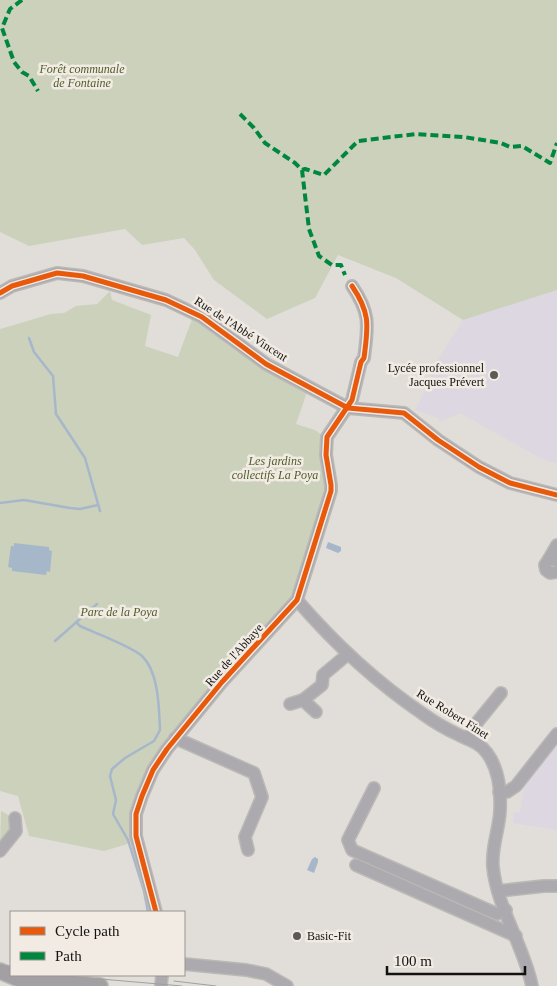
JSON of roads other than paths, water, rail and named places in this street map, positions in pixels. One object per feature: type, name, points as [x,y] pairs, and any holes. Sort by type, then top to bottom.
[{"type":"main road","points":[[11,976],[24,981]]},
{"type":"main road","points":[[0,980],[100,986]]},
{"type":"street","name":"Rue de l'Abbé Vincent","points":[[0,293],[12,286],[57,272],[83,276],[166,300],[202,317],[266,364],[348,408]]},
{"type":"street","name":"Rue de l'Abbaye","points":[[156,911],[136,836],[136,819],[142,796],[154,770],[175,738],[222,682],[297,600],[331,492],[326,455],[327,437],[348,408],[354,395],[361,362],[364,358],[368,321],[364,308],[352,286]]},
{"type":"street","points":[[348,408],[404,413],[438,440],[479,467],[510,483],[557,495]]},
{"type":"street","points":[[557,545],[553,560],[545,563],[546,570],[550,573],[557,572]]},
{"type":"street","name":"Rue Robert Finet","points":[[297,600],[324,632],[348,654],[422,714],[486,750],[492,760],[499,781],[500,810],[494,842],[493,867],[498,891],[516,936],[532,986]]},
{"type":"street","points":[[290,704],[302,700],[322,685],[323,675],[348,654]]},
{"type":"street","points":[[468,739],[475,725],[501,693]]},
{"type":"street","points":[[302,700],[316,712]]},
{"type":"street","points":[[499,792],[507,792],[516,786],[557,734]]},
{"type":"street","points":[[175,738],[254,773],[262,797],[245,837],[248,850]]},
{"type":"street","points":[[374,788],[348,840],[352,850],[497,914],[506,910]]},
{"type":"street","points":[[0,851],[16,831],[15,818]]},
{"type":"street","points":[[356,865],[516,936]]},
{"type":"street","points":[[498,891],[557,886]]},
{"type":"street","points":[[185,964],[246,970],[266,974],[288,986]]},
{"type":"water","points":[[328,542],[341,547],[341,551],[338,553],[326,548]]},
{"type":"water","points":[[14,543],[49,547],[49,550],[52,551],[50,572],[47,571],[46,575],[12,571],[12,568],[8,567],[11,546],[14,546]]},
{"type":"water","points":[[315,857],[318,859],[318,862],[314,873],[307,870],[312,859]]},
{"type":"waterway","points":[[29,338],[34,352],[53,376],[56,414],[85,458],[100,511]]},
{"type":"waterway","points":[[0,503],[24,500],[80,509],[98,505]]},
{"type":"waterway","points":[[55,641],[97,604]]},
{"type":"waterway","points":[[76,622],[80,626],[137,652],[148,663],[155,681],[160,730],[154,741],[125,758],[112,769],[110,776],[116,800],[113,814],[128,840],[144,891],[148,911]]},
{"type":"tram line","points":[[0,966],[10,966]]},
{"type":"tram line","points":[[66,976],[182,986]]},
{"type":"tram line","points":[[174,981],[216,986]]},
{"type":"place","name":"Lycée professionnel Jacques Prévert","points":[[494,375]]},
{"type":"place","name":"Basic-Fit","points":[[297,936]]},
{"type":"park label","name":"Forêt communale de Fontaine","points":[[82,76]]},
{"type":"park label","name":"Les jardins collectifs La Poya","points":[[275,468]]},
{"type":"park label","name":"Parc de la Poya","points":[[119,612]]}]
